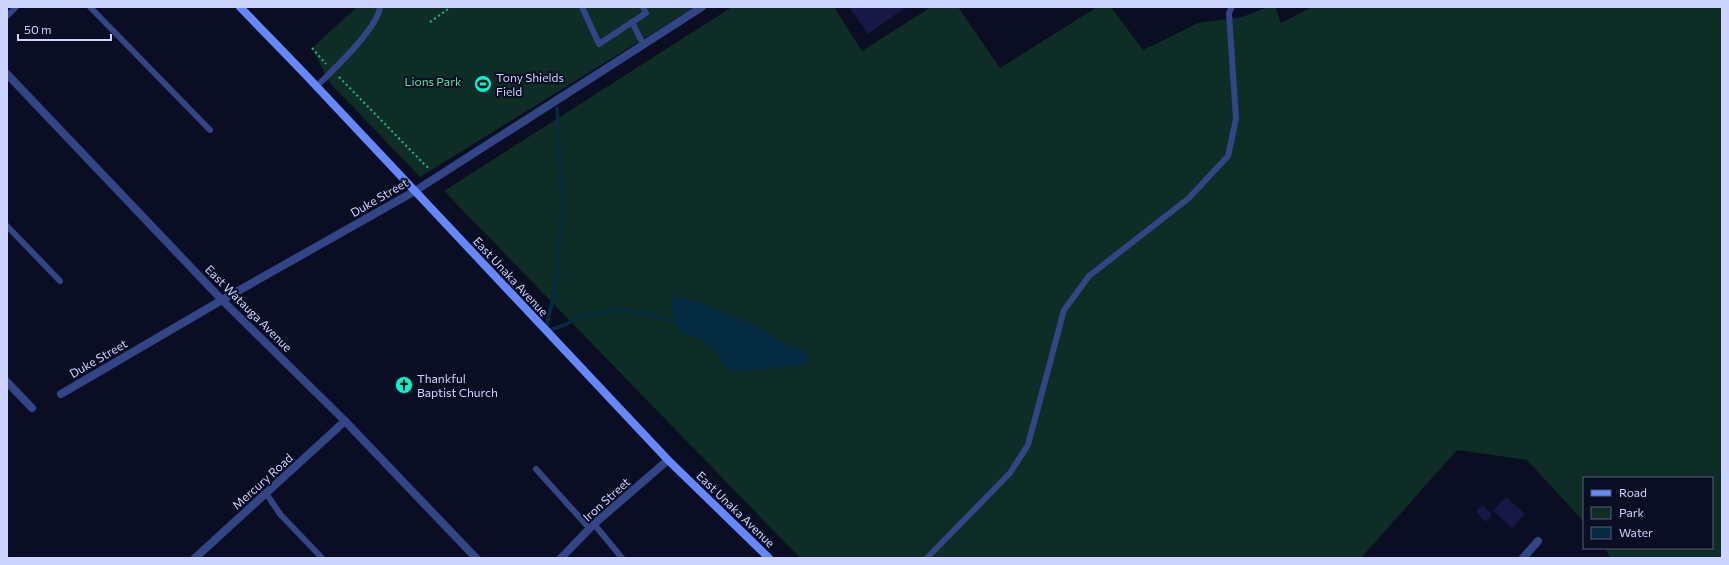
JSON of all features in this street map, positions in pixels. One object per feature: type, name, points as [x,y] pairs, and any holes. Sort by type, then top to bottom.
[{"type":"main road","name":"East Unaka Avenue","points":[[240,7],[668,460],[769,558]]},
{"type":"street","name":"Duke Street","points":[[60,394],[415,191],[702,7]]},
{"type":"street","name":"East Watauga Avenue","points":[[7,74],[222,300],[345,421],[476,558]]},
{"type":"street","points":[[7,382],[32,408]]},
{"type":"street","name":"Mercury Road","points":[[196,558],[345,421]]},
{"type":"street","name":"Iron Street","points":[[561,558],[592,526],[668,460]]},
{"type":"street","points":[[1523,558],[1538,541]]},
{"type":"lane","points":[[7,16],[16,7]]},
{"type":"lane","points":[[90,7],[210,130]]},
{"type":"lane","points":[[316,86],[333,70],[370,28],[380,7]]},
{"type":"lane","points":[[582,7],[599,44],[646,13],[643,7]]},
{"type":"lane","points":[[927,558],[1010,473],[1028,445],[1064,310],[1089,276],[1189,198],[1228,156],[1236,119],[1229,13],[1232,7]]},
{"type":"lane","points":[[632,22],[643,44]]},
{"type":"lane","points":[[7,226],[60,282]]},
{"type":"lane","points":[[536,469],[622,558]]},
{"type":"lane","points":[[266,493],[280,514],[322,558]]},
{"type":"path","points":[[430,22],[451,7]]},
{"type":"path","points":[[312,48],[424,165],[431,169]]},
{"type":"green space","name":"Lions Park","points":[[357,7],[695,7],[420,177],[330,83],[312,48]]},
{"type":"green space","points":[[732,7],[834,7],[862,51],[931,7],[958,7],[1000,68],[1097,7],[1111,7],[1143,50],[1198,23],[1242,17],[1268,7],[1275,7],[1281,23],[1312,7],[1722,7],[1722,558],[1610,558],[1606,549],[1713,549],[1713,477],[1583,477],[1583,521],[1527,460],[1457,450],[1361,558],[800,558],[444,191]]},
{"type":"water","points":[[673,295],[701,303],[766,330],[776,340],[808,351],[809,356],[807,365],[738,372],[726,368],[713,348],[699,338],[682,334],[673,315]]},
{"type":"building","points":[[849,7],[906,7],[868,34]]},
{"type":"building","points":[[1506,497],[1525,514],[1512,528],[1493,511]]},
{"type":"building","points":[[1482,505],[1492,514],[1486,522],[1476,512]]},
{"type":"waterway","points":[[557,108],[562,207],[556,287],[547,323],[548,331],[567,324],[578,317],[622,309],[675,321]]},
{"type":"place","name":"Tony Shields Field","points":[[483,84]]},
{"type":"place","name":"Thankful Baptist Church","points":[[404,385]]}]
